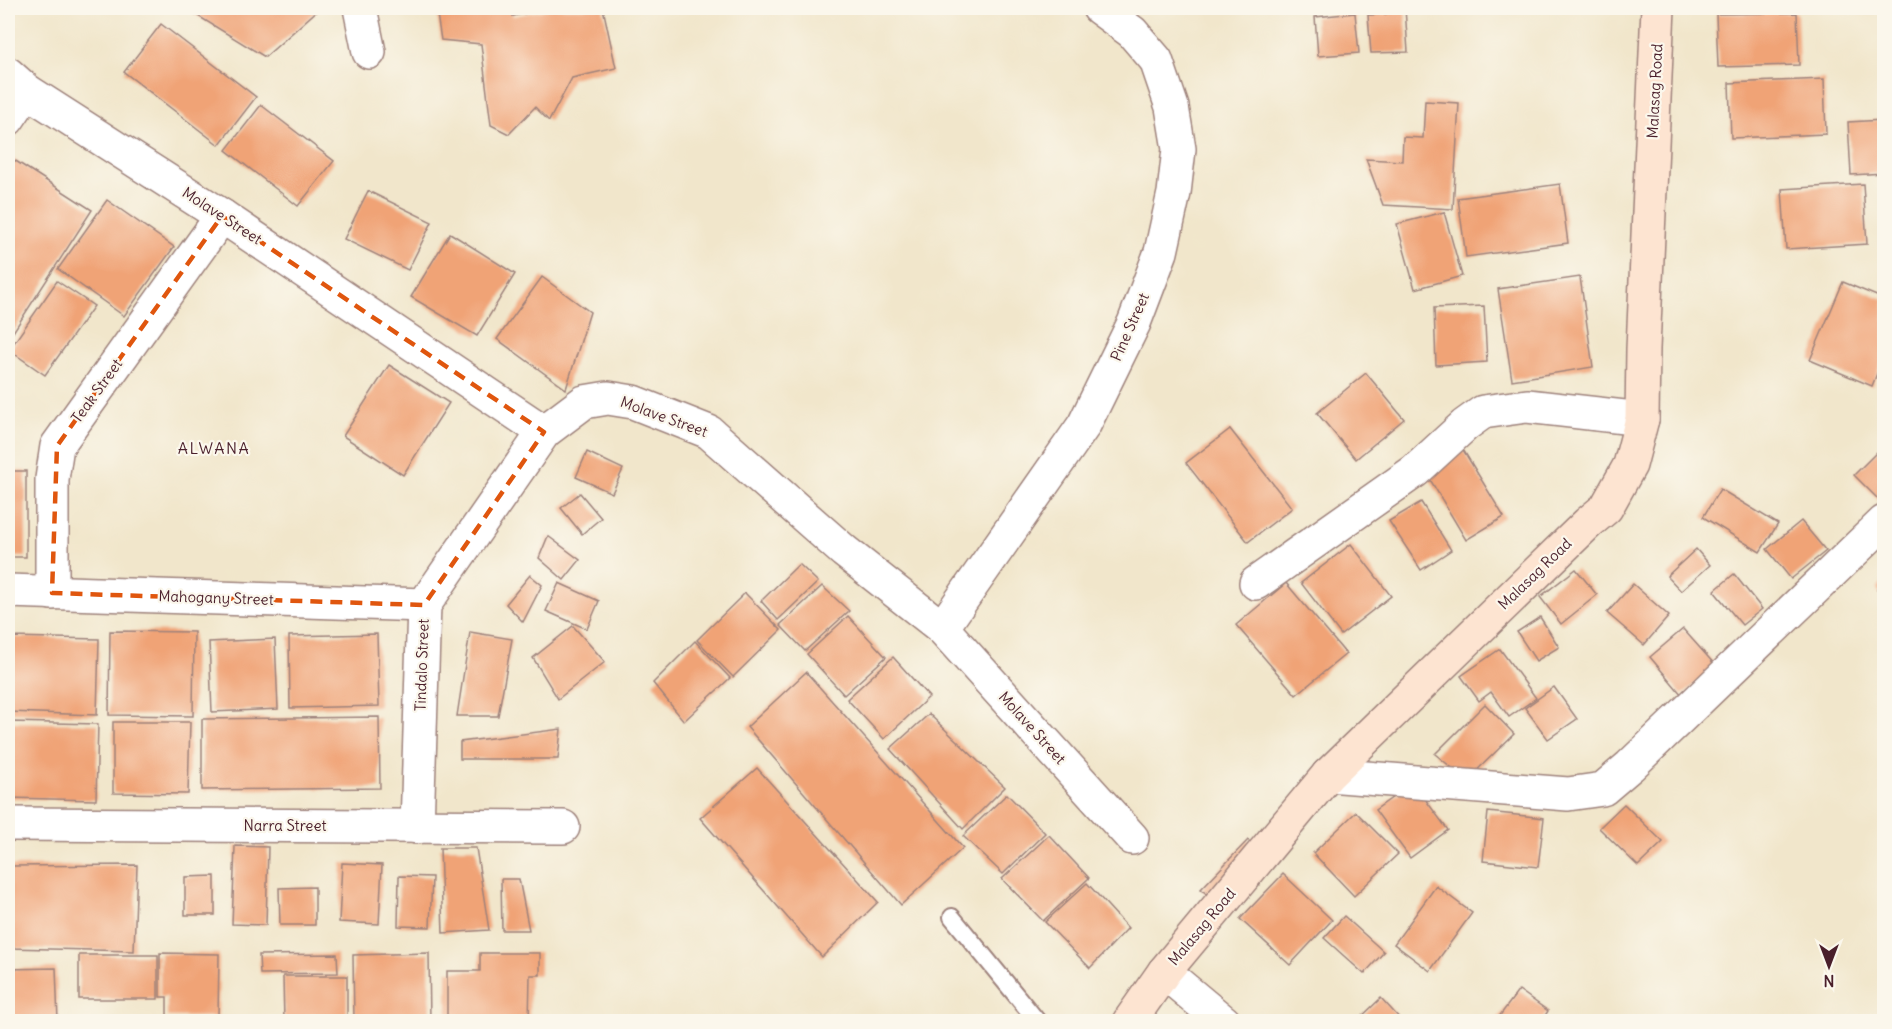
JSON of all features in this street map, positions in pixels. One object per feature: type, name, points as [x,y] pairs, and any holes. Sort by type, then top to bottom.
[{"type":"street","points":[[360,8],[369,51]]},
{"type":"street","name":"Pine Street","points":[[942,628],[1084,425],[1134,323],[1161,252],[1174,193],[1179,149],[1172,107],[1156,60],[1132,32],[1099,8]]},
{"type":"street","name":"Malasag Road","points":[[1129,1022],[1164,972],[1328,775],[1606,508],[1630,465],[1642,419],[1658,8]]},
{"type":"street","points":[[8,118],[17,83]]},
{"type":"street","name":"Molave Street","points":[[17,83],[222,216],[544,432],[584,402],[608,398],[633,402],[709,432],[844,551],[942,628],[1132,838]]},
{"type":"street","name":"Teak Street","points":[[52,593],[52,478],[57,446],[222,216]]},
{"type":"street","points":[[1256,583],[1415,471],[1465,425],[1484,412],[1527,406],[1642,419]]},
{"type":"street","name":"Tindalo Street","points":[[417,827],[424,605],[544,432]]},
{"type":"street","points":[[1328,775],[1568,795],[1603,789],[1639,758],[1884,522]]},
{"type":"street","name":"Mahogany Street","points":[[8,591],[424,605]]},
{"type":"street","name":"Narra Street","points":[[8,824],[563,827]]},
{"type":"street","points":[[1164,972],[1224,1022]]},
{"type":"lane","points":[[952,917],[1038,1022]]},
{"type":"highlighted area","points":[[222,216],[544,432],[424,605],[52,593],[57,446]]},
{"type":"building","points":[[185,8],[320,8],[265,57]]},
{"type":"building","points":[[436,8],[511,8],[513,16],[552,8],[603,8],[616,68],[572,78],[549,121],[535,107],[509,134],[491,125],[481,44],[441,40]]},
{"type":"building","points":[[1386,8],[1405,8],[1408,52],[1371,53],[1368,15],[1386,14]]},
{"type":"building","points":[[1355,13],[1359,53],[1318,56],[1315,17]]},
{"type":"building","points":[[1797,13],[1799,65],[1718,67],[1716,14]]},
{"type":"building","points":[[161,24],[256,97],[219,145],[124,72]]},
{"type":"building","points":[[1824,79],[1826,134],[1731,138],[1729,83]]},
{"type":"building","points":[[1425,101],[1459,103],[1453,209],[1383,205],[1366,159],[1402,161],[1403,137],[1423,138]]},
{"type":"building","points":[[261,105],[334,161],[298,206],[226,150]]},
{"type":"building","points":[[1883,120],[1884,173],[1851,175],[1848,122]]},
{"type":"building","points":[[8,156],[92,210],[8,340]]},
{"type":"building","points":[[1560,184],[1568,243],[1466,257],[1458,198]]},
{"type":"building","points":[[1863,184],[1867,244],[1786,249],[1782,189]]},
{"type":"building","points":[[368,191],[432,222],[408,270],[344,239]]},
{"type":"building","points":[[107,200],[174,247],[124,316],[58,269]]},
{"type":"building","points":[[1444,212],[1462,276],[1415,289],[1397,224]]},
{"type":"building","points":[[450,233],[515,274],[477,336],[411,297]]},
{"type":"building","points":[[542,277],[590,312],[566,389],[497,339]]},
{"type":"building","points":[[1580,277],[1593,367],[1512,380],[1498,289]]},
{"type":"building","points":[[57,281],[94,306],[45,375],[9,350]]},
{"type":"building","points":[[1843,282],[1884,299],[1884,356],[1872,386],[1810,360]]},
{"type":"building","points":[[1484,306],[1487,362],[1436,365],[1434,308]]},
{"type":"building","points":[[389,365],[449,403],[403,475],[343,436]]},
{"type":"building","points":[[1366,373],[1404,419],[1356,459],[1317,413]]},
{"type":"building","points":[[1230,429],[1292,508],[1248,542],[1186,463]]},
{"type":"building","points":[[1884,445],[1884,505],[1854,475]]},
{"type":"building","points":[[1462,448],[1504,517],[1466,540],[1425,471]]},
{"type":"building","points":[[587,452],[623,469],[612,493],[576,477]]},
{"type":"building","points":[[8,471],[26,471],[26,557],[8,557]]},
{"type":"building","points":[[1720,489],[1778,524],[1760,552],[1703,517]]},
{"type":"building","points":[[580,493],[601,518],[582,534],[561,508]]},
{"type":"building","points":[[1421,502],[1451,550],[1421,570],[1389,521]]},
{"type":"building","points":[[1801,521],[1826,551],[1791,579],[1767,549]]},
{"type":"building","points":[[548,536],[580,560],[564,580],[539,558]]},
{"type":"building","points":[[1351,544],[1391,596],[1341,635],[1301,583]]},
{"type":"building","points":[[1696,549],[1710,565],[1681,591],[1667,576]]},
{"type":"building","points":[[799,564],[818,582],[778,620],[761,601]]},
{"type":"building","points":[[1576,569],[1597,595],[1561,624],[1540,597]]},
{"type":"building","points":[[1734,574],[1762,609],[1742,625],[1714,591]]},
{"type":"building","points":[[530,575],[542,585],[523,622],[506,604]]},
{"type":"building","points":[[1884,581],[1884,597],[1877,590]]},
{"type":"building","points":[[559,583],[599,601],[587,629],[546,611]]},
{"type":"building","points":[[1286,583],[1346,654],[1296,695],[1236,625]]},
{"type":"building","points":[[1633,584],[1669,616],[1644,645],[1607,613]]},
{"type":"building","points":[[822,586],[849,611],[805,651],[780,625]]},
{"type":"building","points":[[745,593],[781,630],[733,677],[697,640]]},
{"type":"building","points":[[848,616],[886,657],[844,695],[807,654]]},
{"type":"building","points":[[1540,617],[1559,647],[1536,661],[1517,632]]},
{"type":"building","points":[[573,626],[605,662],[558,699],[533,658]]},
{"type":"building","points":[[1683,629],[1716,666],[1682,695],[1650,657]]},
{"type":"building","points":[[110,631],[194,632],[193,716],[109,715]]},
{"type":"building","points":[[470,632],[512,639],[498,716],[457,716]]},
{"type":"building","points":[[377,634],[379,706],[290,708],[289,636]]},
{"type":"building","points":[[9,637],[99,639],[97,715],[8,712]]},
{"type":"building","points":[[275,639],[278,709],[212,712],[209,642]]},
{"type":"building","points":[[695,641],[730,678],[684,721],[653,683]]},
{"type":"building","points":[[1500,649],[1536,698],[1509,717],[1491,692],[1479,701],[1461,676]]},
{"type":"building","points":[[893,657],[929,697],[884,739],[847,699]]},
{"type":"building","points":[[806,672],[963,848],[901,905],[747,727]]},
{"type":"building","points":[[1554,687],[1577,719],[1548,739],[1525,708]]},
{"type":"building","points":[[1485,704],[1514,734],[1467,780],[1435,754]]},
{"type":"building","points":[[929,714],[1005,787],[963,829],[890,749]]},
{"type":"building","points":[[379,717],[380,788],[202,790],[202,719]]},
{"type":"building","points":[[9,722],[98,724],[96,800],[8,798]]},
{"type":"building","points":[[113,722],[190,722],[188,794],[113,793]]},
{"type":"building","points":[[561,729],[558,759],[460,759],[460,742]]},
{"type":"building","points":[[757,768],[878,902],[822,957],[700,818]]},
{"type":"building","points":[[1413,783],[1448,830],[1410,858],[1375,810]]},
{"type":"building","points":[[1007,794],[1045,833],[1003,874],[963,836]]},
{"type":"building","points":[[1624,804],[1663,842],[1638,866],[1599,828]]},
{"type":"building","points":[[1356,812],[1398,854],[1354,896],[1313,853]]},
{"type":"building","points":[[1488,812],[1544,818],[1538,867],[1483,861]]},
{"type":"building","points":[[1049,835],[1089,878],[1043,921],[1002,879]]},
{"type":"building","points":[[1248,840],[1260,852],[1213,900],[1201,889]]},
{"type":"building","points":[[235,846],[268,847],[266,925],[232,924]]},
{"type":"building","points":[[440,848],[476,848],[489,930],[443,933]]},
{"type":"building","points":[[342,863],[382,865],[379,924],[339,922]]},
{"type":"building","points":[[137,865],[134,951],[8,948],[8,866]]},
{"type":"building","points":[[1283,874],[1332,920],[1290,965],[1240,919]]},
{"type":"building","points":[[215,876],[215,915],[185,915],[185,877]]},
{"type":"building","points":[[399,876],[432,877],[430,927],[398,926]]},
{"type":"building","points":[[501,879],[519,879],[529,930],[502,930]]},
{"type":"building","points":[[1087,883],[1128,928],[1090,968],[1045,922]]},
{"type":"building","points":[[1436,886],[1472,913],[1430,971],[1394,944]]},
{"type":"building","points":[[315,887],[315,925],[280,925],[279,888]]},
{"type":"building","points":[[1344,916],[1384,952],[1364,974],[1324,938]]},
{"type":"building","points":[[160,953],[219,954],[218,1017],[167,1017],[167,997],[160,997]]},
{"type":"building","points":[[429,953],[430,1022],[354,1022],[353,955]]},
{"type":"building","points":[[480,953],[540,953],[540,975],[530,975],[529,1022],[447,1022],[447,971],[480,971]]},
{"type":"building","points":[[337,954],[338,973],[260,974],[259,955]]},
{"type":"building","points":[[79,955],[158,955],[158,999],[79,999]]},
{"type":"building","points":[[56,968],[58,1022],[8,1022],[8,969]]},
{"type":"building","points":[[283,976],[347,976],[347,1022],[284,1022]]},
{"type":"building","points":[[1519,990],[1548,1011],[1541,1022],[1495,1022]]},
{"type":"building","points":[[1381,998],[1403,1022],[1356,1022]]},
{"type":"district","name":"ALWANA","points":[[214,448]]}]
